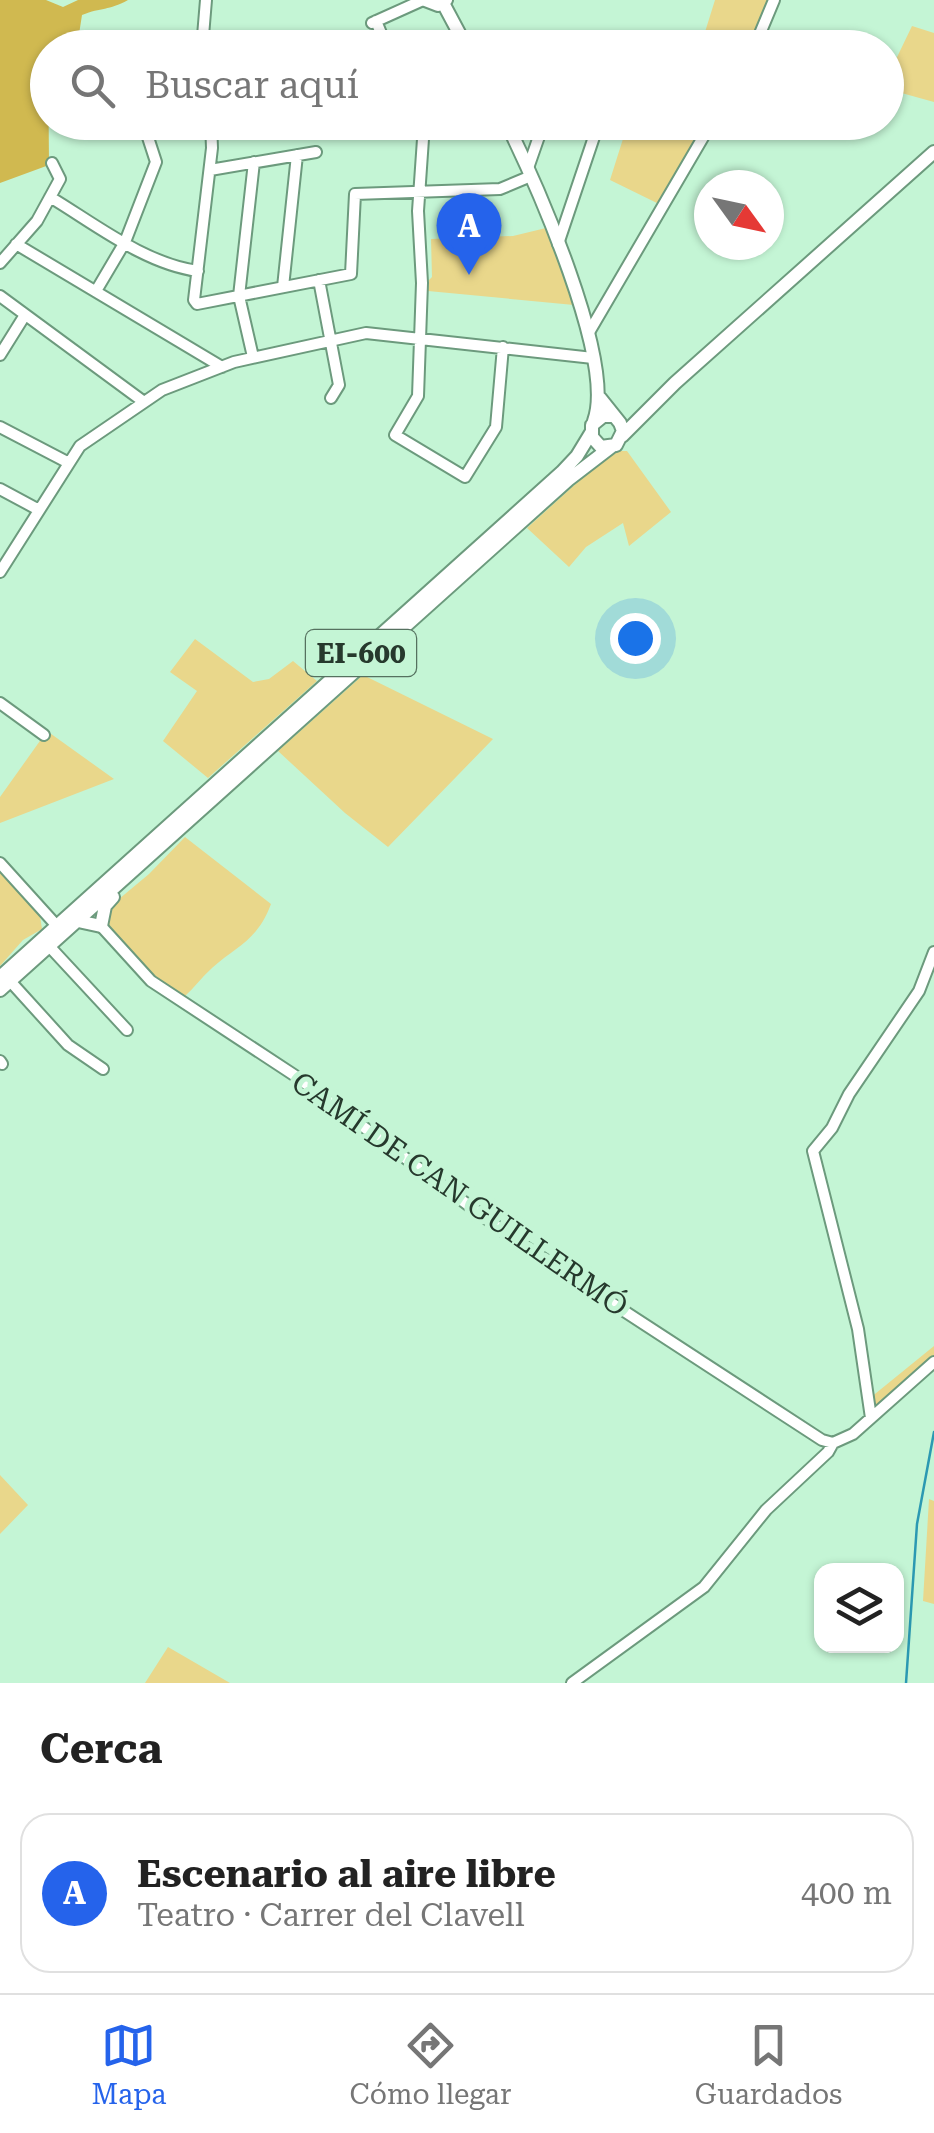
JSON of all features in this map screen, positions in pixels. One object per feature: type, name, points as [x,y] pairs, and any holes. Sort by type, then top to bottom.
[{"type":"main road","points":[[424,0],[433,4],[445,2],[458,30]]},
{"type":"main road","points":[[514,140],[581,310],[599,396],[592,427],[597,445],[611,448]]},
{"type":"main road","name":"EI-600","points":[[3,983],[78,921],[568,480],[611,448],[647,408],[934,152]]},
{"type":"main road","points":[[599,396],[622,427],[622,436]]},
{"type":"main road","name":"EI-600","points":[[3,983],[57,926],[562,472],[603,416],[630,415],[647,408]]},
{"type":"main road","points":[[78,921],[101,926],[105,906],[166,849],[180,829]]},
{"type":"street","points":[[204,30],[206,0]]},
{"type":"street","points":[[378,30],[374,22],[424,0]]},
{"type":"street","points":[[762,30],[774,0]]},
{"type":"street","points":[[96,291],[125,242],[156,162],[149,140]]},
{"type":"street","points":[[211,140],[194,300],[198,304],[351,274],[355,194],[500,189],[529,172],[539,140]]},
{"type":"street","points":[[420,140],[418,396],[395,436],[465,477],[496,426],[503,347]]},
{"type":"street","points":[[558,245],[593,140]]},
{"type":"street","points":[[588,334],[701,140]]},
{"type":"street","points":[[210,170],[316,152]]},
{"type":"street","points":[[283,288],[297,155]]},
{"type":"street","points":[[253,356],[239,296],[254,162]]},
{"type":"street","points":[[0,263],[36,221],[60,179],[52,163]]},
{"type":"street","points":[[50,197],[176,268],[198,271]]},
{"type":"street","points":[[16,244],[222,367]]},
{"type":"street","points":[[319,280],[339,385],[332,398]]},
{"type":"street","points":[[0,296],[144,402]]},
{"type":"street","points":[[581,310],[601,312]]},
{"type":"street","points":[[0,355],[25,314]]},
{"type":"street","points":[[0,572],[4,556],[80,446],[162,390],[222,367],[253,356],[366,334],[593,358]]},
{"type":"street","points":[[0,427],[69,462]]},
{"type":"street","points":[[0,489],[39,510]]},
{"type":"street","points":[[0,703],[44,735]]},
{"type":"street","points":[[0,863],[57,926]]},
{"type":"street","name":"CAMÍ DE CAN GUILLERMÓ","points":[[101,926],[151,981],[294,1075],[506,1234],[822,1440],[833,1442]]},
{"type":"street","points":[[49,946],[126,1030]]},
{"type":"street","points":[[871,1418],[858,1329],[813,1151],[832,1128],[850,1094],[919,991],[934,952]]},
{"type":"street","points":[[3,983],[68,1045],[103,1069]]},
{"type":"street","points":[[572,1683],[704,1587],[766,1510],[828,1452],[833,1442],[846,1438],[934,1362]]},
{"type":"shaded area","points":[[0,0],[46,0],[63,7],[78,0],[128,0],[82,15],[80,30],[30,30],[30,140],[49,140],[49,165],[0,183]]},
{"type":"shaded area","points":[[715,0],[772,0],[759,30],[706,30]]},
{"type":"shaded area","points":[[912,26],[934,33],[934,102],[904,94],[904,43]]},
{"type":"shaded area","points":[[623,140],[699,140],[661,205],[610,180]]},
{"type":"shaded area","points":[[546,228],[574,305],[428,291],[432,277],[431,239],[513,236]]},
{"type":"shaded area","points":[[627,451],[671,512],[629,546],[623,523],[586,547],[569,567],[527,528],[602,460]]},
{"type":"shaded area","points":[[195,639],[253,682],[269,679],[293,661],[317,681],[208,778],[163,741],[197,691],[170,672]]},
{"type":"shaded area","points":[[363,675],[493,739],[388,847],[278,751]]},
{"type":"shaded area","points":[[47,731],[114,779],[0,823],[0,797]]},
{"type":"shaded area","points":[[185,837],[271,904],[253,934],[184,997],[153,976],[107,924],[113,904]]},
{"type":"shaded area","points":[[0,872],[40,916],[42,929],[23,940],[0,966]]},
{"type":"shaded area","points":[[934,1346],[934,1356],[879,1406],[872,1405],[870,1398]]},
{"type":"shaded area","points":[[0,1475],[28,1505],[0,1534]]},
{"type":"shaded area","points":[[929,1499],[934,1501],[934,1604],[923,1601]]},
{"type":"shaded area","points":[[168,1647],[230,1683],[145,1683]]},
{"type":"waterway","points":[[906,1683],[917,1524],[934,1432]]},
{"type":"place","name":"Escenario al aire libre","points":[[469,275]]}]
